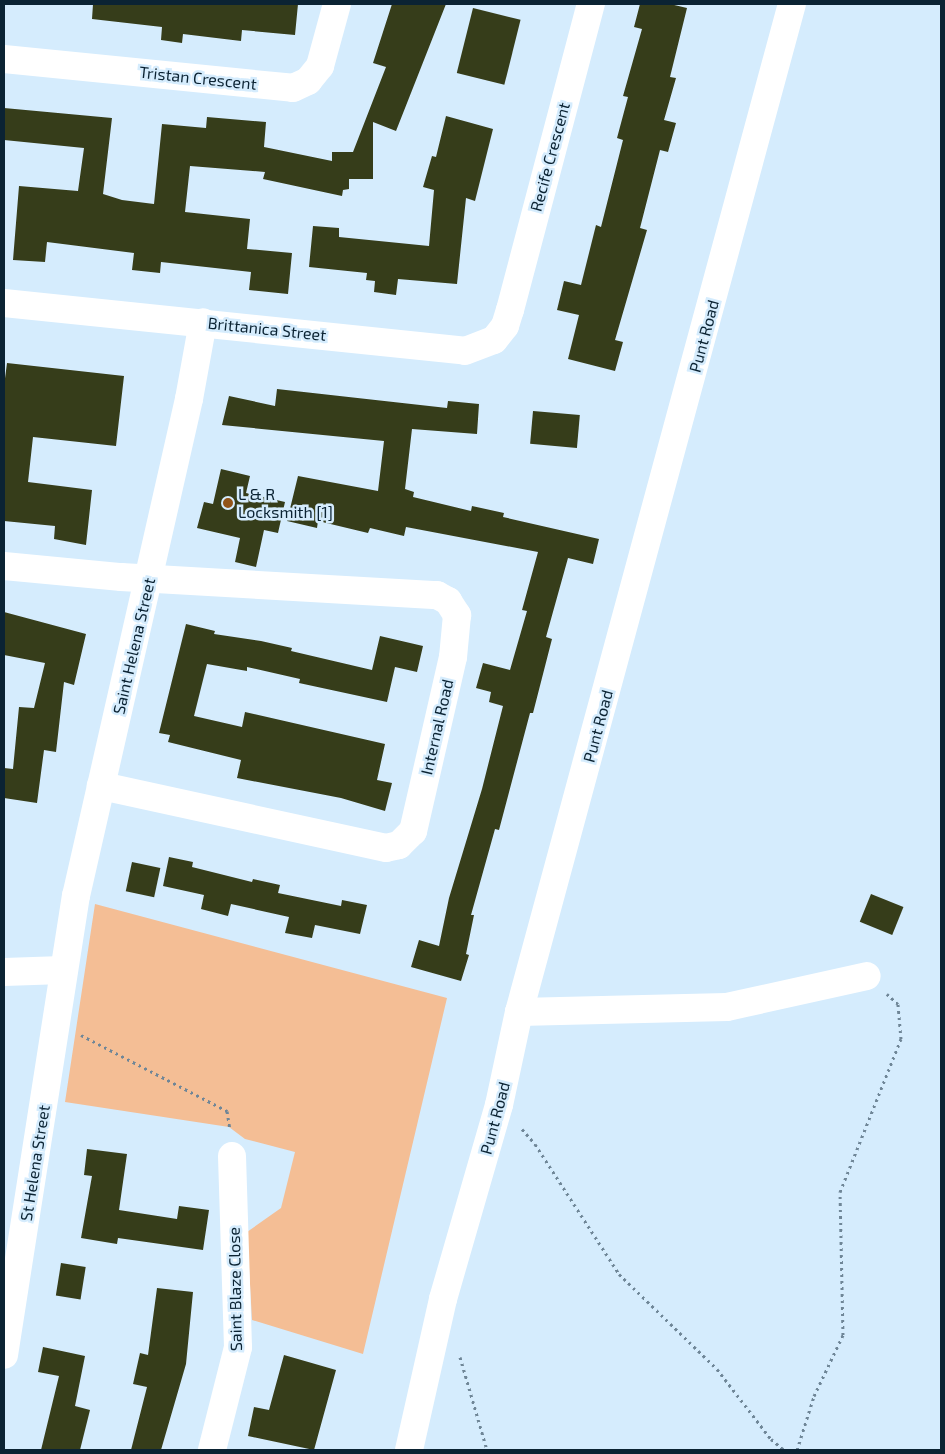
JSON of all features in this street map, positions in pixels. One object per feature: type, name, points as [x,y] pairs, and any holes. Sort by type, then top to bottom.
[{"type":"street","name":"Tristan Crescent","points":[[4,59],[293,88],[308,81],[320,66],[337,4]]},
{"type":"street","name":"Recife Crescent","points":[[510,310],[591,4]]},
{"type":"street","name":"Punt Road","points":[[409,1450],[443,1299],[500,1105],[520,1012],[792,4]]},
{"type":"street","name":"Brittanica Street","points":[[4,303],[203,322],[465,351],[494,340],[505,326],[510,310]]},
{"type":"street","name":"Saint Helena Street","points":[[63,970],[101,786],[150,578],[203,322]]},
{"type":"street","name":"Internal Road","points":[[4,566],[150,578],[437,595],[448,601],[457,615],[455,647],[413,831],[405,842],[386,848],[101,786]]},
{"type":"street","points":[[4,972],[63,970]]},
{"type":"street","name":"St Helena Street","points":[[4,1355],[63,970]]},
{"type":"street","points":[[520,1012],[727,1007],[868,976]]},
{"type":"street","name":"Saint Blaze Close","points":[[212,1450],[238,1347],[232,1156]]},
{"type":"path","points":[[798,1450],[814,1396],[843,1334],[840,1192],[901,1040],[898,1004],[868,976]]},
{"type":"path","points":[[55,1021],[227,1111],[232,1156]]},
{"type":"path","points":[[500,1105],[535,1144],[619,1274],[717,1369],[771,1439],[784,1450]]},
{"type":"path","points":[[457,1346],[487,1450]]},
{"type":"shaded area","points":[[95,904],[447,998],[363,1354],[252,1320],[247,1232],[281,1208],[295,1152],[245,1139],[229,1127],[65,1102]]},
{"type":"building","points":[[93,4],[298,4],[295,35],[242,30],[241,41],[183,34],[182,43],[161,40],[162,27],[92,19]]},
{"type":"building","points":[[392,4],[446,4],[396,131],[373,122],[373,179],[349,179],[349,189],[343,190],[342,196],[263,179],[265,172],[190,166],[185,212],[250,219],[247,249],[292,253],[288,294],[249,290],[251,272],[161,262],[160,273],[132,270],[134,253],[47,242],[45,262],[13,260],[19,186],[78,191],[84,148],[4,140],[4,108],[112,118],[103,194],[122,200],[154,204],[162,124],[206,128],[207,117],[266,122],[264,147],[332,161],[332,152],[353,152],[386,67],[373,63]]},
{"type":"building","points":[[640,4],[670,4],[687,8],[670,77],[676,78],[664,120],[676,123],[668,152],[660,150],[640,228],[647,230],[615,340],[623,342],[615,371],[568,359],[579,315],[557,310],[564,281],[581,285],[596,225],[601,227],[623,140],[617,138],[628,97],[623,96],[642,29],[634,27]]},
{"type":"building","points":[[473,8],[521,20],[504,85],[457,73]]},
{"type":"building","points":[[446,116],[493,129],[475,201],[466,198],[457,284],[398,279],[396,295],[374,292],[375,281],[366,280],[367,273],[309,267],[313,226],[339,228],[339,237],[429,246],[434,190],[423,187],[432,156],[436,157]]},
{"type":"building","points":[[7,363],[124,376],[116,446],[33,437],[28,482],[92,490],[86,545],[54,539],[55,526],[4,521],[4,386]]},
{"type":"building","points":[[277,389],[447,408],[448,401],[479,404],[477,434],[412,429],[405,489],[414,492],[413,497],[471,511],[472,506],[504,513],[503,517],[599,539],[593,564],[568,558],[546,637],[552,639],[533,713],[530,713],[499,830],[495,829],[471,915],[474,915],[466,954],[469,955],[461,981],[411,967],[419,940],[439,946],[449,898],[482,789],[503,706],[489,702],[491,692],[476,688],[483,663],[510,670],[527,611],[522,610],[538,552],[406,527],[404,536],[370,528],[368,533],[318,521],[317,528],[287,521],[298,476],[378,491],[384,441],[222,425],[229,396],[275,406]]},
{"type":"building","points":[[533,411],[580,415],[577,448],[530,444]]},
{"type":"building","points":[[221,469],[250,476],[246,493],[285,502],[278,533],[264,530],[256,567],[235,562],[240,538],[197,528],[204,502],[213,504]]},
{"type":"building","points":[[4,612],[86,634],[74,685],[64,682],[56,752],[44,750],[37,803],[4,798],[4,768],[13,769],[19,707],[34,708],[45,663],[4,655]]},
{"type":"building","points":[[186,624],[215,631],[214,634],[292,648],[291,651],[372,670],[380,636],[423,646],[417,672],[395,667],[387,702],[299,683],[300,679],[247,667],[247,671],[207,664],[194,716],[242,727],[245,712],[385,744],[377,780],[392,783],[385,811],[341,798],[237,778],[241,760],[168,742],[170,735],[159,733]]},
{"type":"building","points":[[169,857],[193,862],[192,867],[252,882],[253,879],[280,885],[278,893],[341,906],[342,900],[367,905],[360,934],[315,925],[312,938],[285,933],[289,917],[231,904],[228,916],[201,909],[204,895],[163,886]]},
{"type":"building","points":[[132,862],[160,868],[154,897],[126,891]]},
{"type":"building","points":[[871,894],[903,907],[892,935],[860,922]]},
{"type":"building","points":[[87,1149],[127,1154],[119,1210],[177,1219],[179,1206],[209,1210],[203,1250],[118,1238],[117,1244],[81,1238],[92,1176],[84,1175]]},
{"type":"building","points":[[61,1263],[86,1267],[81,1300],[56,1296]]},
{"type":"building","points":[[157,1288],[193,1292],[186,1364],[161,1450],[131,1450],[147,1387],[133,1384],[140,1353],[148,1355]]},
{"type":"building","points":[[43,1347],[85,1356],[75,1406],[90,1410],[80,1450],[41,1450],[59,1376],[38,1372]]},
{"type":"building","points":[[284,1355],[336,1370],[314,1450],[248,1436],[254,1407],[269,1410]]},
{"type":"place","name":"L & R Locksmith [1]","points":[[228,503]]}]
